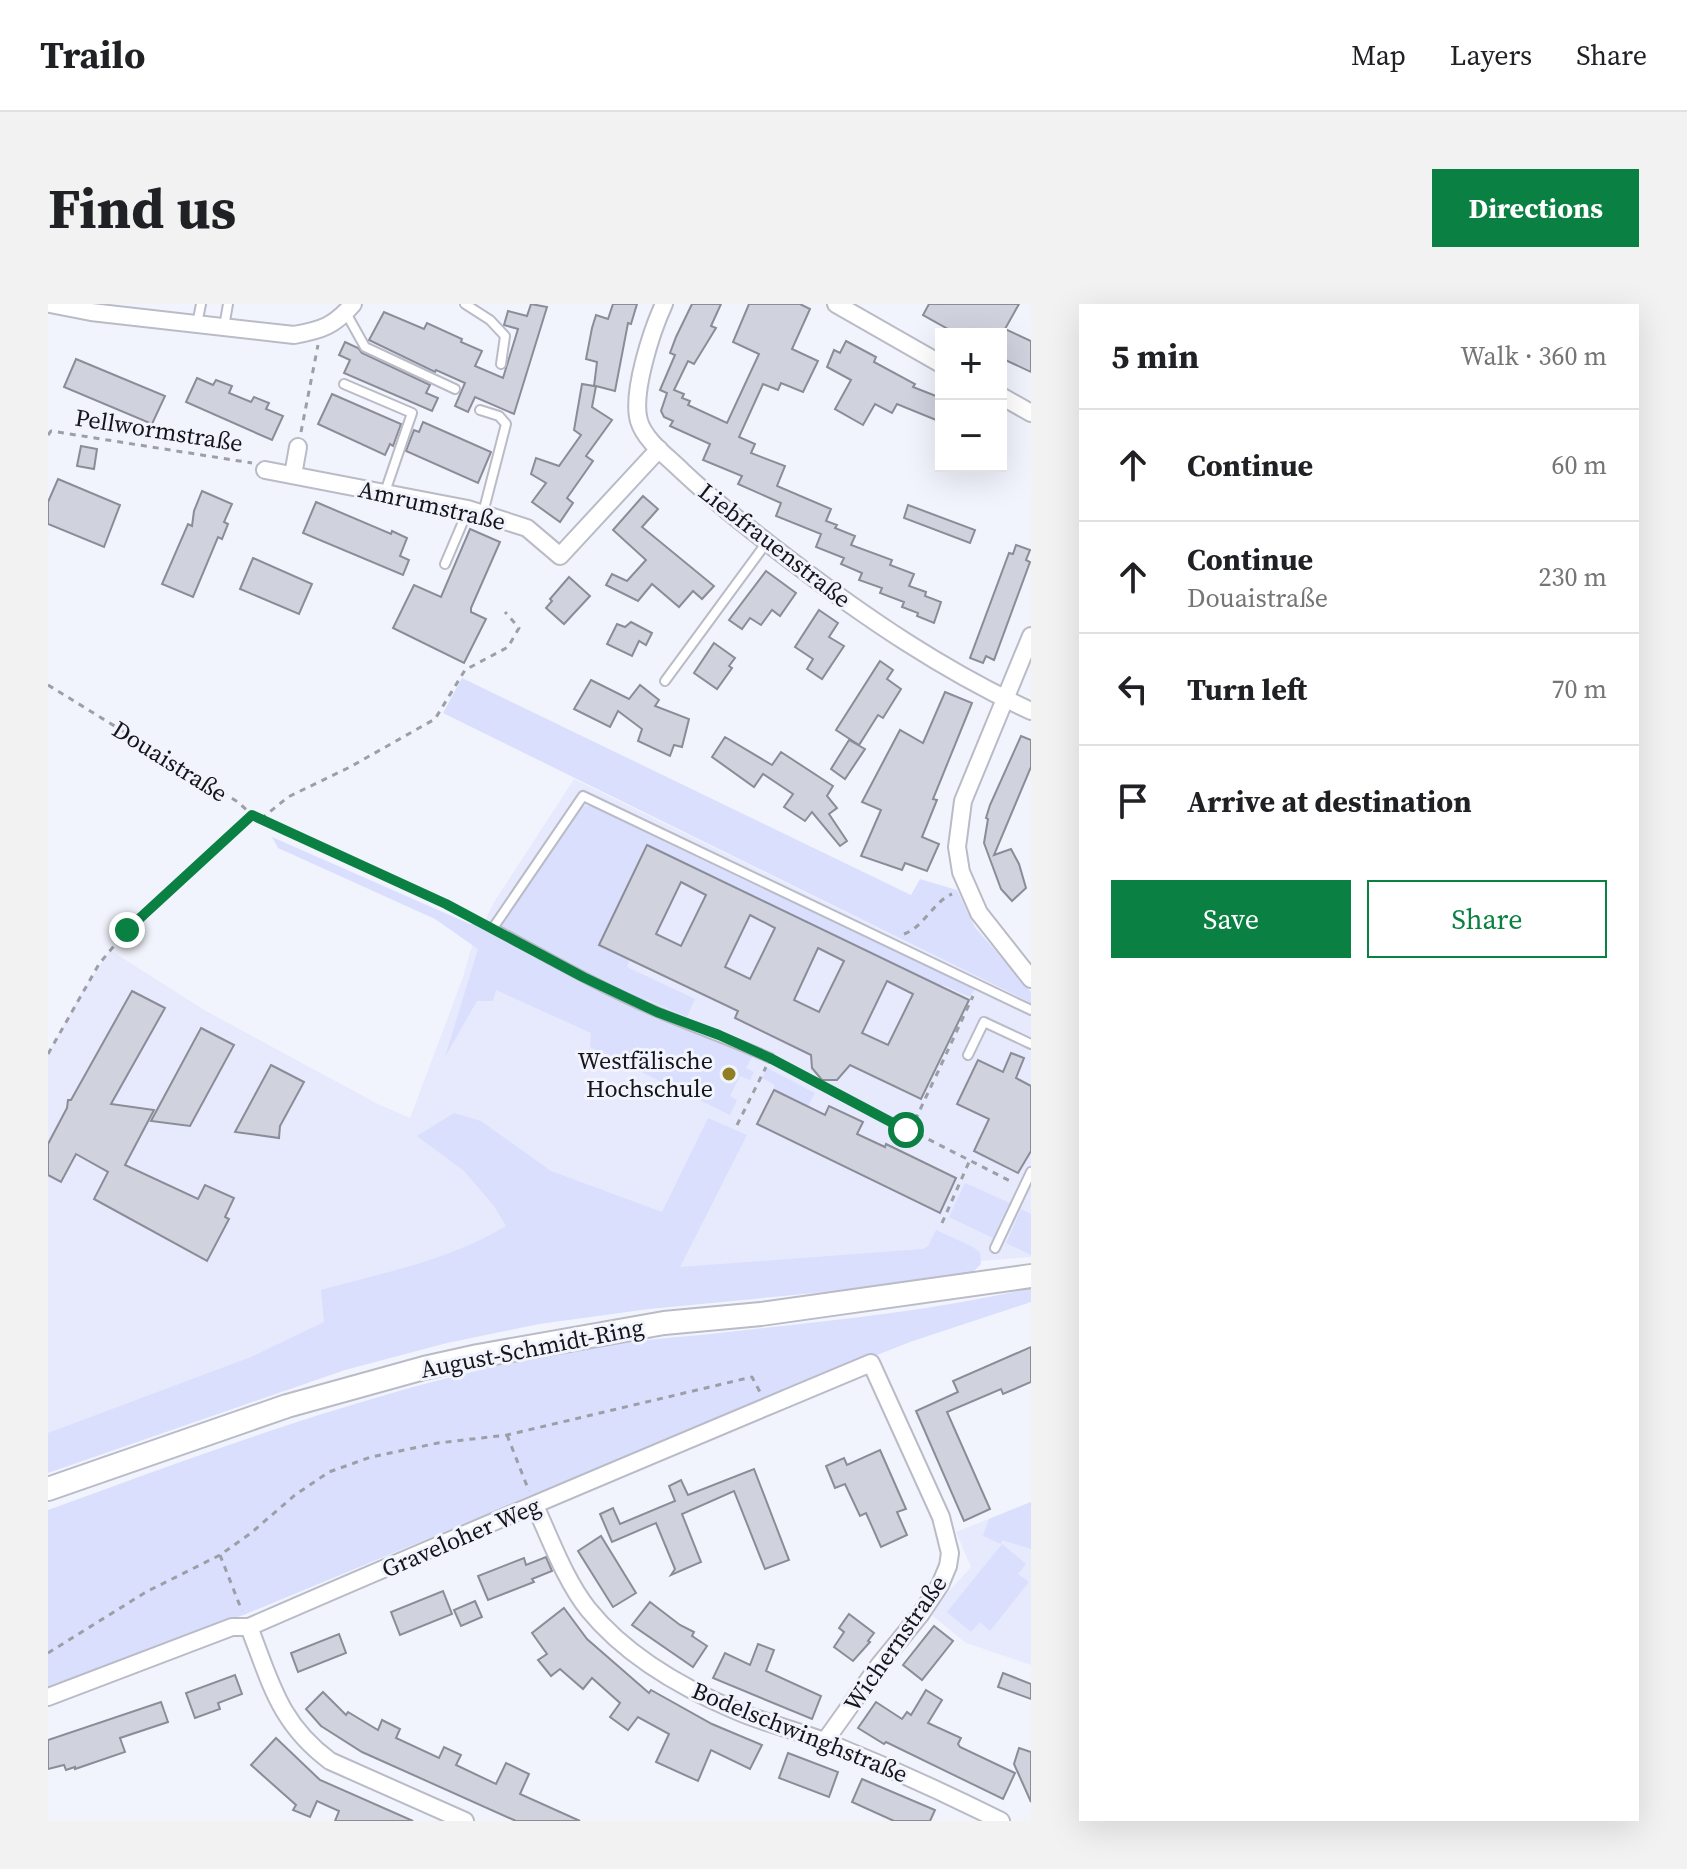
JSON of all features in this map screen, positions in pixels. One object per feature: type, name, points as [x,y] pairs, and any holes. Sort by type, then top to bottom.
[{"type":"main road","name":"August-Schmidt-Ring","points":[[48,1489],[287,1406],[424,1368],[496,1352],[664,1323],[761,1314],[1031,1276]]},
{"type":"street","points":[[50,304],[294,335],[321,330],[349,308]]},
{"type":"street","name":"Liebfrauenstraße","points":[[664,304],[654,326],[642,372],[637,411],[640,424],[659,449],[706,494],[832,592],[912,647],[1031,711]]},
{"type":"street","points":[[836,304],[935,361]]},
{"type":"street","points":[[1007,399],[1031,413]]},
{"type":"street","points":[[293,475],[298,447]]},
{"type":"street","name":"Amrumstraße","points":[[265,470],[476,512],[527,528],[560,556],[659,449]]},
{"type":"street","points":[[1031,636],[963,801],[957,847],[961,872],[979,913],[1031,979]]},
{"type":"street","name":"Graveloher Weg","points":[[48,1697],[232,1627],[249,1627],[871,1363]]},
{"type":"street","name":"Wichernstraße","points":[[825,1741],[926,1605],[948,1566],[950,1553],[941,1517],[871,1363]]},
{"type":"street","name":"Bodelschwinghstraße","points":[[535,1506],[577,1594],[602,1624],[658,1672],[737,1711],[825,1741],[907,1775],[1001,1821]]},
{"type":"street","points":[[249,1627],[281,1710],[310,1747],[330,1761],[465,1821]]},
{"type":"lane","points":[[197,325],[201,304]]},
{"type":"lane","points":[[224,328],[228,304]]},
{"type":"lane","points":[[465,304],[490,320],[505,336],[501,364]]},
{"type":"lane","points":[[349,308],[365,347],[455,389]]},
{"type":"lane","points":[[344,384],[412,413],[385,493]]},
{"type":"lane","points":[[445,564],[476,512],[506,424],[499,416],[480,410]]},
{"type":"lane","points":[[665,681],[767,542]]},
{"type":"lane","points":[[770,1058],[657,1012],[583,977],[493,928],[583,796],[1031,1010]]},
{"type":"lane","points":[[968,1055],[984,1022],[1031,1044]]},
{"type":"lane","points":[[995,1248],[1031,1172]]},
{"type":"path","points":[[298,447],[321,330]]},
{"type":"path","name":"Pellwormstraße","points":[[48,435],[51,431],[257,464],[265,470]]},
{"type":"path","points":[[261,819],[288,797],[350,767],[435,719],[465,670],[508,647],[517,635],[519,628],[505,612]]},
{"type":"path","name":"Douaistraße","points":[[48,685],[238,802],[252,815],[493,928]]},
{"type":"path","points":[[48,1054],[99,964],[127,930],[252,815]]},
{"type":"path","points":[[892,943],[912,932],[943,898]]},
{"type":"path","points":[[909,1132],[978,985]]},
{"type":"path","points":[[737,1125],[770,1058],[1008,1181]]},
{"type":"path","points":[[942,1223],[969,1162]]},
{"type":"path","points":[[48,1653],[146,1592],[220,1555],[329,1472],[371,1457],[438,1443],[507,1435],[752,1377],[768,1406]]},
{"type":"path","points":[[507,1435],[535,1506]]},
{"type":"path","points":[[220,1555],[249,1627]]},
{"type":"shaded area","points":[[462,678],[911,895],[920,879],[957,890],[975,927],[1031,992],[1031,1003],[443,713]]},
{"type":"shaded area","points":[[574,779],[1031,1003],[1031,1257],[633,1289],[48,1434],[48,1054],[79,997],[110,950],[206,1011],[376,1103],[410,1118],[471,949],[494,902]]},
{"type":"shaded area","points":[[583,806],[596,806],[975,988],[970,997],[941,986],[647,845],[599,945],[630,960],[627,967],[695,999],[687,1017],[646,999],[642,1009],[753,1055],[746,1068],[754,1072],[750,1080],[740,1076],[730,1096],[737,1100],[730,1115],[590,1047],[591,1033],[496,990],[493,1001],[477,1001],[445,1057],[478,949],[435,919],[278,848],[272,837],[470,924],[502,919]]},
{"type":"shaded area","points":[[767,1068],[815,1093],[808,1106],[774,1090],[775,1085],[762,1078]]},
{"type":"shaded area","points":[[454,1113],[481,1121],[551,1171],[662,1212],[708,1118],[747,1135],[680,1267],[923,1249],[928,1246],[936,1230],[973,1247],[980,1253],[981,1264],[971,1274],[919,1283],[649,1309],[539,1324],[447,1343],[345,1370],[48,1473],[48,1433],[251,1357],[324,1322],[321,1290],[439,1257],[506,1226],[494,1206],[464,1171],[417,1136]]},
{"type":"shaded area","points":[[965,1183],[1010,1203],[993,1238],[949,1217]]},
{"type":"shaded area","points":[[1021,1209],[1031,1214],[1031,1255],[1006,1243]]},
{"type":"shaded area","points":[[1031,1288],[1031,1302],[910,1342],[246,1614],[48,1686],[48,1510],[317,1416],[454,1376],[523,1360],[620,1343],[908,1310]]},
{"type":"shaded area","points":[[1031,1502],[1031,1665],[966,1643],[929,1613],[971,1567],[956,1532]]},
{"type":"shaded area","points":[[1031,1502],[1031,1549],[1002,1540],[1001,1544],[983,1536],[989,1519]]},
{"type":"shaded area","points":[[1002,1544],[1026,1564],[1018,1574],[1029,1582],[990,1631],[980,1622],[971,1632],[947,1612]]},
{"type":"building","points":[[531,304],[547,307],[514,414],[475,397],[468,412],[455,406],[465,383],[369,340],[384,312],[424,329],[427,323],[482,351],[475,366],[503,378],[518,329],[504,325],[508,311],[527,316]]},
{"type":"building","points":[[613,304],[637,304],[631,324],[628,323],[615,391],[596,386],[592,407],[612,420],[586,456],[593,461],[567,498],[573,503],[560,522],[532,502],[546,483],[531,474],[536,458],[559,466],[581,435],[574,430],[582,384],[594,386],[597,362],[586,359],[592,328],[596,315],[608,319]]},
{"type":"building","points":[[692,304],[721,304],[711,326],[716,328],[694,364],[688,361],[674,390],[684,394],[682,398],[690,401],[688,405],[727,423],[759,354],[733,342],[749,304],[800,304],[810,309],[792,349],[818,361],[803,392],[781,383],[778,390],[763,384],[739,437],[755,444],[751,453],[785,466],[777,486],[831,509],[826,521],[855,536],[851,545],[892,560],[890,565],[914,574],[909,586],[941,602],[934,623],[902,607],[904,602],[880,593],[882,588],[859,580],[862,573],[841,564],[844,558],[816,547],[821,534],[776,516],[781,503],[738,484],[742,476],[703,460],[710,444],[670,426],[673,421],[664,417],[661,411],[667,393],[660,390],[675,355],[670,353]]},
{"type":"building","points":[[929,304],[1019,304],[1006,328],[946,328],[923,315]]},
{"type":"building","points":[[1007,330],[1031,341],[1031,372],[1007,361]]},
{"type":"building","points":[[846,341],[876,357],[874,362],[915,384],[913,387],[935,396],[935,420],[897,404],[892,413],[875,404],[863,425],[835,409],[851,380],[827,367],[834,350],[840,353]]},
{"type":"building","points":[[345,342],[430,385],[426,393],[438,398],[432,411],[344,373],[350,360],[339,355]]},
{"type":"building","points":[[76,359],[165,396],[152,424],[64,387]]},
{"type":"building","points":[[197,378],[213,385],[216,380],[232,386],[229,393],[251,402],[254,397],[269,403],[266,409],[283,416],[272,440],[186,402]]},
{"type":"building","points":[[332,394],[401,424],[393,446],[390,444],[385,455],[318,424]]},
{"type":"building","points":[[423,422],[491,452],[478,483],[406,451],[414,430],[419,432]]},
{"type":"building","points":[[81,446],[97,449],[94,469],[77,466]]},
{"type":"building","points":[[58,479],[120,505],[104,547],[48,524],[48,502]]},
{"type":"building","points":[[202,491],[232,504],[224,522],[228,524],[222,539],[218,537],[193,597],[162,584],[188,524],[192,526]]},
{"type":"building","points":[[643,496],[658,509],[642,527],[714,586],[702,599],[693,591],[679,607],[652,584],[638,601],[606,585],[612,574],[627,581],[646,560],[613,530]]},
{"type":"building","points":[[316,502],[407,538],[400,556],[409,560],[403,575],[303,533]]},
{"type":"building","points":[[908,505],[975,530],[970,543],[904,518]]},
{"type":"building","points":[[470,529],[500,542],[471,608],[471,612],[486,619],[464,663],[393,628],[414,585],[441,597]]},
{"type":"building","points":[[1016,545],[1030,550],[1026,560],[1030,562],[994,660],[986,656],[983,663],[970,658],[1009,553],[1013,554]]},
{"type":"building","points":[[253,558],[312,584],[299,614],[240,589]]},
{"type":"building","points":[[766,571],[796,593],[780,616],[772,610],[761,625],[750,618],[742,629],[729,620]]},
{"type":"building","points":[[569,577],[590,596],[564,624],[546,608]]},
{"type":"building","points":[[819,610],[838,623],[829,637],[844,646],[822,679],[807,669],[813,659],[795,647]]},
{"type":"building","points":[[631,622],[652,633],[646,645],[639,641],[632,656],[607,644],[617,624],[625,627]]},
{"type":"building","points":[[714,643],[735,658],[729,666],[732,668],[717,689],[694,673]]},
{"type":"building","points":[[880,661],[893,670],[887,679],[901,689],[883,718],[878,715],[859,745],[836,730]]},
{"type":"building","points":[[591,680],[629,699],[640,685],[659,700],[655,706],[689,719],[682,747],[674,745],[670,756],[638,741],[642,729],[618,711],[610,727],[574,709]]},
{"type":"building","points":[[945,692],[972,703],[933,799],[937,800],[922,837],[939,844],[927,871],[905,863],[902,870],[861,856],[881,810],[862,802],[900,730],[923,743]]},
{"type":"building","points":[[1021,736],[1031,740],[1031,767],[994,855],[1011,849],[1019,864],[1026,888],[1012,901],[1001,889],[984,843],[990,805]]},
{"type":"building","points":[[725,737],[772,765],[781,752],[833,786],[827,796],[837,808],[829,814],[847,841],[840,846],[812,812],[805,821],[784,807],[793,794],[763,774],[754,787],[712,757]]},
{"type":"building","points":[[849,740],[865,749],[845,779],[831,769]]},
{"type":"building","points":[[647,845],[969,1000],[921,1099],[850,1065],[837,1080],[822,1080],[812,1068],[811,1055],[735,1018],[738,1011],[599,945]],"holes":[[[681,882],[706,895],[681,946],[656,934]],[[750,915],[775,928],[750,979],[725,967]],[[818,948],[844,961],[819,1012],[794,1000]],[[887,981],[913,994],[888,1045],[862,1033]]]},
{"type":"building","points":[[132,991],[165,1008],[111,1104],[154,1110],[125,1165],[198,1199],[205,1185],[234,1198],[225,1217],[229,1219],[207,1261],[94,1199],[108,1172],[76,1154],[61,1182],[48,1175],[48,1144],[67,1108],[68,1100],[71,1100]]},
{"type":"building","points":[[201,1028],[234,1045],[190,1126],[151,1121]]},
{"type":"building","points":[[1011,1053],[1024,1058],[1016,1078],[1031,1086],[1031,1151],[1018,1173],[974,1151],[989,1119],[957,1104],[978,1060],[1003,1072]]},
{"type":"building","points":[[271,1065],[304,1082],[280,1126],[279,1138],[235,1132]]},
{"type":"building","points":[[774,1090],[825,1115],[829,1106],[863,1122],[857,1134],[885,1147],[886,1144],[956,1178],[940,1213],[757,1124]]},
{"type":"building","points":[[1031,1347],[1031,1382],[1003,1394],[1001,1389],[947,1412],[990,1509],[964,1521],[916,1411],[958,1392],[953,1381]]},
{"type":"building","points":[[880,1450],[906,1509],[897,1512],[907,1535],[881,1547],[866,1513],[860,1516],[845,1484],[835,1488],[826,1466],[844,1458],[847,1465]]},
{"type":"building","points":[[754,1469],[789,1560],[765,1569],[734,1491],[682,1514],[701,1562],[671,1575],[675,1569],[656,1523],[612,1542],[600,1514],[613,1508],[620,1524],[675,1501],[669,1486],[681,1480],[688,1495]]},
{"type":"building","points":[[601,1536],[636,1593],[613,1607],[578,1551]]},
{"type":"building","points":[[546,1557],[552,1571],[532,1579],[534,1582],[488,1600],[478,1576],[524,1558],[526,1565]]},
{"type":"building","points":[[443,1591],[452,1614],[400,1635],[391,1612]]},
{"type":"building","points":[[475,1601],[482,1617],[461,1626],[454,1610]]},
{"type":"building","points":[[650,1602],[694,1632],[692,1636],[707,1646],[693,1667],[632,1625]]},
{"type":"building","points":[[564,1608],[587,1639],[649,1693],[651,1690],[712,1724],[762,1745],[750,1769],[711,1750],[698,1781],[656,1762],[669,1734],[638,1717],[628,1730],[610,1717],[620,1703],[592,1678],[583,1689],[560,1669],[551,1676],[538,1660],[547,1654],[532,1633]]},
{"type":"building","points":[[849,1614],[874,1633],[853,1661],[834,1647],[844,1632],[839,1628]]},
{"type":"building","points":[[934,1626],[953,1641],[922,1680],[903,1665]]},
{"type":"building","points":[[339,1634],[346,1653],[298,1672],[291,1653]]},
{"type":"building","points":[[758,1644],[774,1650],[766,1671],[821,1696],[812,1719],[713,1678],[725,1653],[750,1665]]},
{"type":"building","points":[[1003,1673],[1031,1684],[1031,1699],[998,1687]]},
{"type":"building","points":[[235,1675],[242,1694],[218,1703],[220,1709],[195,1718],[186,1693]]},
{"type":"building","points":[[926,1690],[942,1700],[928,1723],[961,1738],[960,1747],[1015,1773],[1003,1799],[886,1742],[884,1744],[858,1728],[876,1702],[902,1719],[907,1712],[911,1715]]},
{"type":"building","points":[[323,1692],[346,1715],[348,1712],[378,1730],[382,1720],[400,1729],[396,1738],[439,1758],[444,1747],[461,1755],[456,1765],[496,1784],[506,1763],[529,1774],[520,1794],[580,1821],[516,1821],[362,1752],[321,1726],[306,1709]]},
{"type":"building","points":[[161,1702],[168,1722],[120,1738],[125,1752],[75,1769],[66,1770],[64,1765],[48,1769],[48,1740]]},
{"type":"building","points":[[276,1738],[320,1780],[413,1821],[335,1821],[339,1811],[317,1801],[310,1817],[293,1810],[296,1805],[251,1765]]},
{"type":"building","points":[[1019,1748],[1031,1752],[1031,1802],[1014,1764]]},
{"type":"building","points":[[788,1753],[838,1772],[829,1797],[779,1778]]},
{"type":"building","points":[[862,1779],[935,1810],[930,1821],[894,1821],[852,1802]]},
{"type":"place","name":"Westfälische Hochschule","points":[[729,1074]]},
{"type":"route","points":[[127,930],[252,815],[446,904],[583,977],[657,1012],[770,1058],[906,1130]]}]
